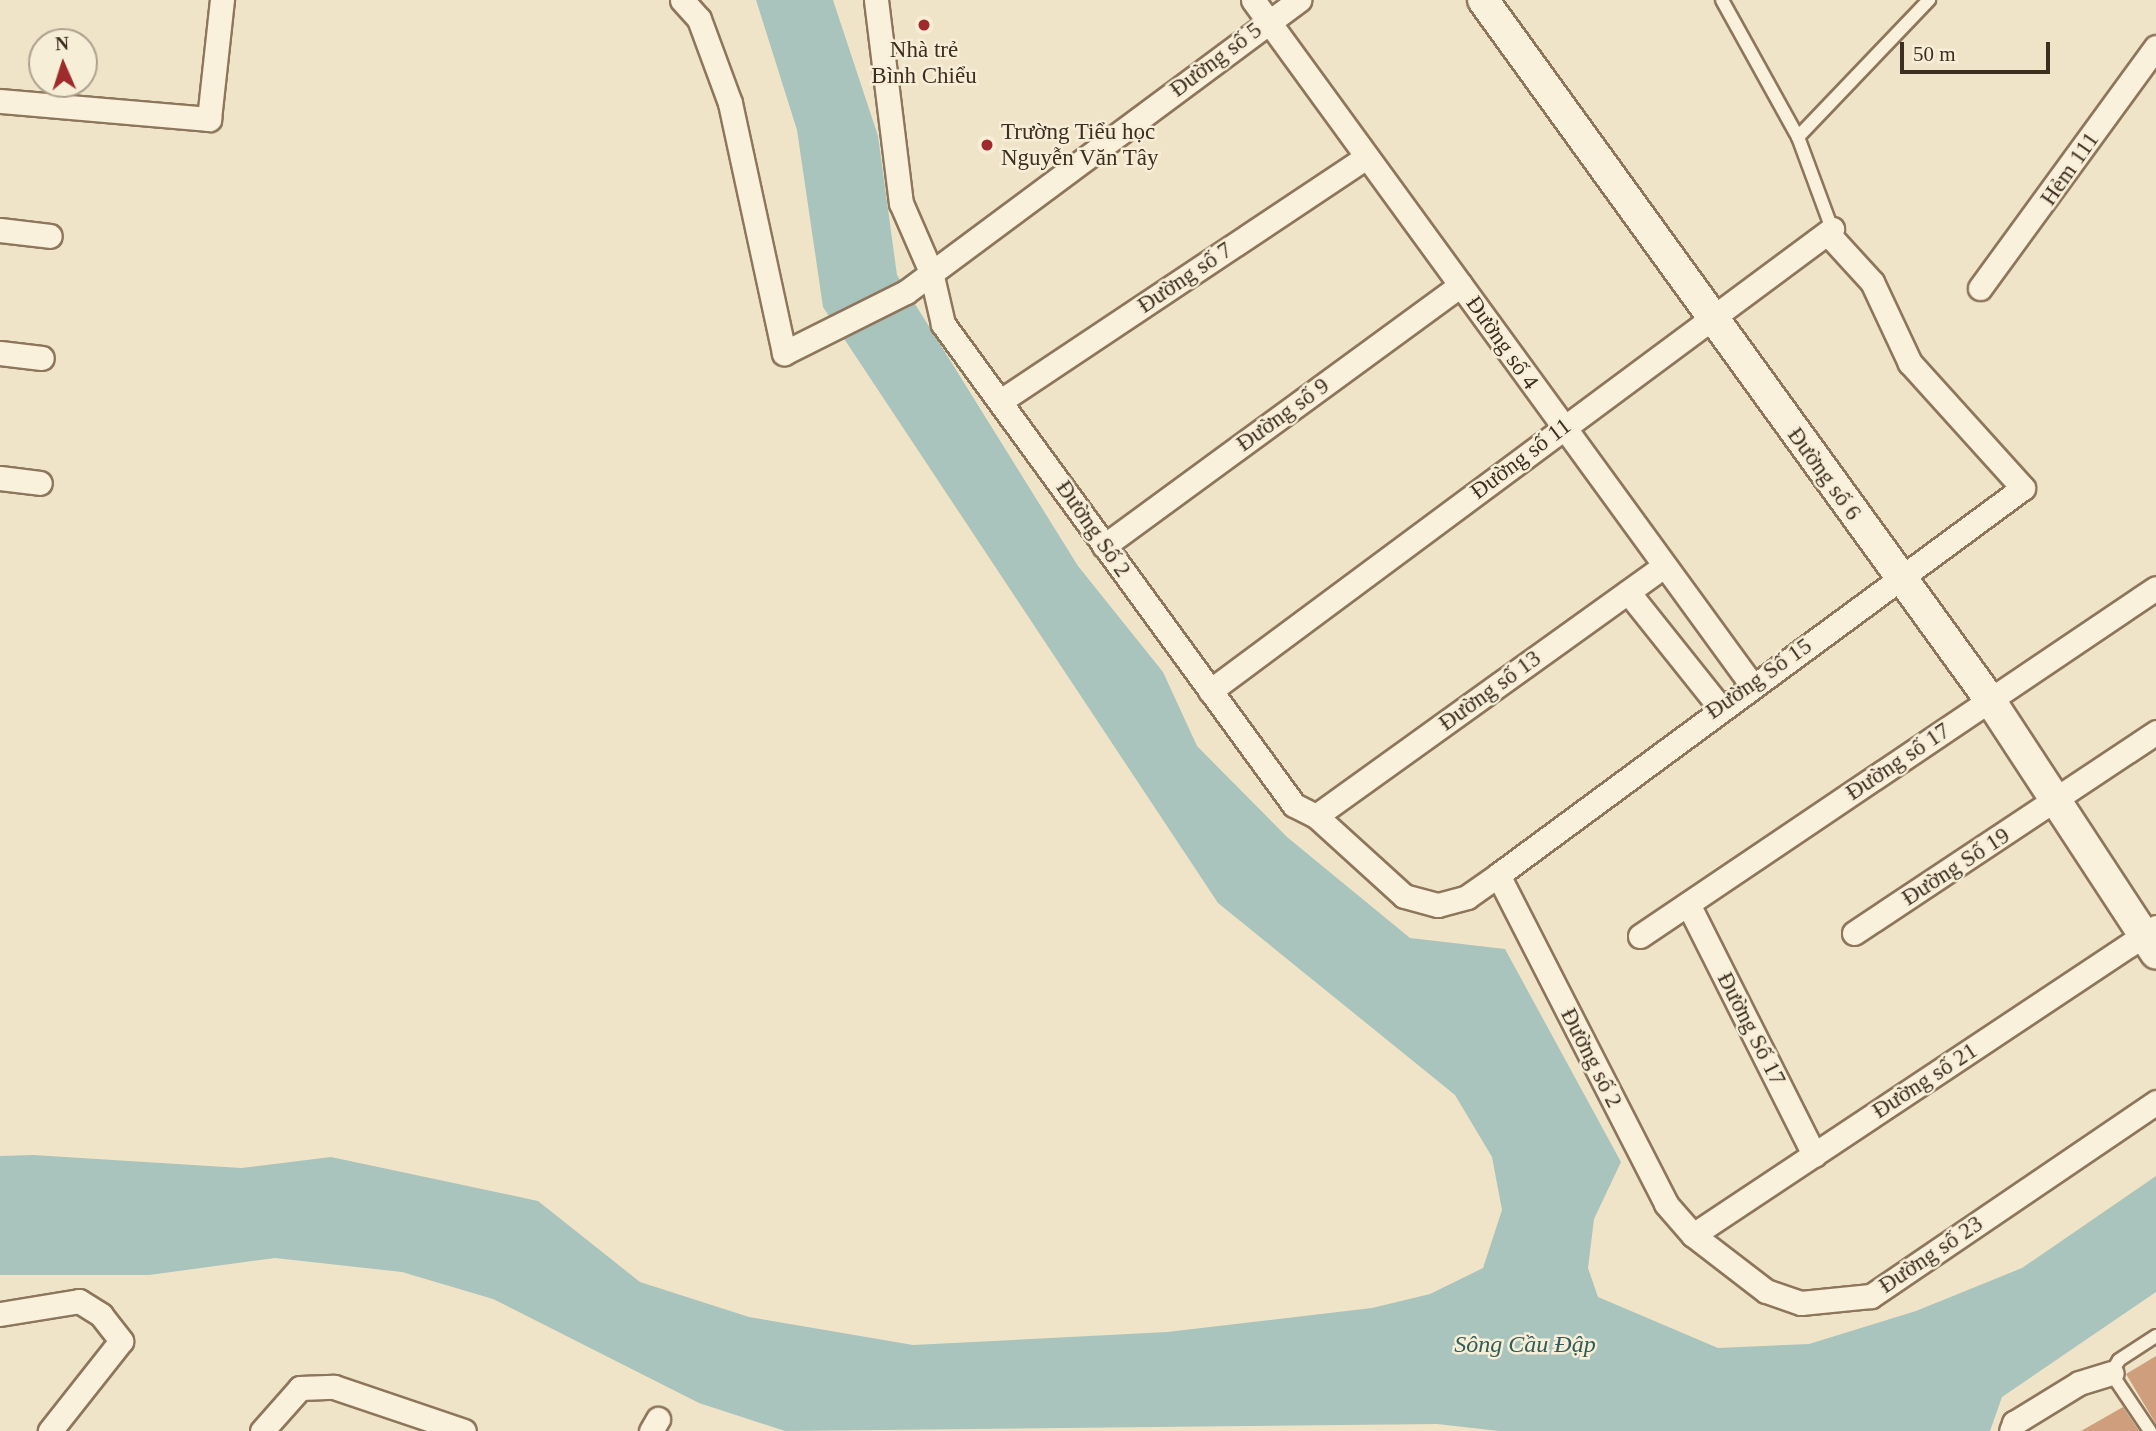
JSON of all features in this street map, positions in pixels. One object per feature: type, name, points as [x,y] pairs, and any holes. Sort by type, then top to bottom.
[{"type":"street","points":[[0,101],[209,119],[222,0]]},
{"type":"street","name":"Đường số 5","points":[[682,0],[699,19],[730,103],[784,353],[906,292],[1299,0]]},
{"type":"street","name":"Đường Số 2","points":[[876,0],[901,203],[931,272],[943,324],[1002,400],[1104,546],[1294,805],[1316,816],[1404,896],[1438,905],[1467,897],[1498,875]]},
{"type":"street","name":"Đường số 4","points":[[1253,0],[1562,428],[1752,685]]},
{"type":"street","name":"Đường số 6","points":[[1483,0],[1899,578],[1990,700],[2152,939]]},
{"type":"street","name":"Hẻm 111","points":[[1980,288],[2156,47]]},
{"type":"street","name":"Đường số 7","points":[[1002,400],[1367,157]]},
{"type":"street","points":[[0,230],[50,236]]},
{"type":"street","name":"Đường số 11","points":[[1210,691],[1562,428],[1714,320],[1831,232]]},
{"type":"street","name":"Đường Số 15","points":[[1498,875],[1718,706],[1752,685],[2023,488],[1910,363],[1872,282],[1831,232]]},
{"type":"street","name":"Đường số 9","points":[[1104,546],[1461,285]]},
{"type":"street","points":[[0,353],[41,358]]},
{"type":"street","points":[[0,478],[40,483]]},
{"type":"street","name":"Đường số 13","points":[[1316,816],[1664,566]]},
{"type":"street","name":"Đường số 17","points":[[1640,936],[2156,588]]},
{"type":"street","points":[[1628,592],[1718,706]]},
{"type":"street","name":"Đường Số 19","points":[[1854,933],[2059,801],[2156,732]]},
{"type":"street","name":"Đường số 2","points":[[1498,875],[1666,1204],[1693,1235]]},
{"type":"street","name":"Đường Số 17","points":[[1688,904],[1814,1155]]},
{"type":"street","name":"Đường số 21","points":[[1693,1235],[2152,939]]},
{"type":"street","name":"Đường số 23","points":[[1693,1235],[1766,1291],[1801,1303],[1871,1296],[2156,1102]]},
{"type":"street","points":[[0,1314],[79,1301],[101,1315],[121,1341],[50,1431]]},
{"type":"street","points":[[2011,1431],[2014,1423],[2080,1383],[2111,1373]]},
{"type":"street","points":[[262,1431],[300,1388],[334,1387],[419,1423],[464,1431]]},
{"type":"lane","points":[[1722,0],[1798,137],[1831,232]]},
{"type":"lane","points":[[1798,137],[1929,0]]},
{"type":"lane","points":[[2150,1431],[2111,1373],[2119,1360],[2156,1336]]},
{"type":"water","name":"Sông Cầu Đập","points":[[756,0],[833,0],[878,136],[897,275],[1078,566],[1163,672],[1197,746],[1287,837],[1410,938],[1505,949],[1621,1162],[1594,1219],[1588,1268],[1598,1297],[1718,1348],[1809,1344],[1916,1311],[2022,1268],[2156,1176],[2156,1292],[2002,1397],[1990,1431],[1499,1431],[1437,1424],[785,1431],[699,1403],[493,1299],[402,1272],[275,1258],[149,1275],[0,1275],[0,1156],[33,1155],[241,1168],[331,1157],[538,1201],[640,1282],[749,1317],[913,1345],[1167,1332],[1372,1308],[1430,1294],[1483,1268],[1502,1210],[1492,1157],[1455,1095],[1218,903],[823,307],[797,130]]},
{"type":"building","points":[[2156,1356],[2156,1424],[2126,1374]]},
{"type":"building","points":[[2123,1407],[2139,1431],[2081,1431]]},
{"type":"place","name":"Nhà trẻ Bình Chiểu","points":[[924,25]]},
{"type":"place","name":"Trường Tiểu học Nguyễn Văn Tây","points":[[987,145]]}]
